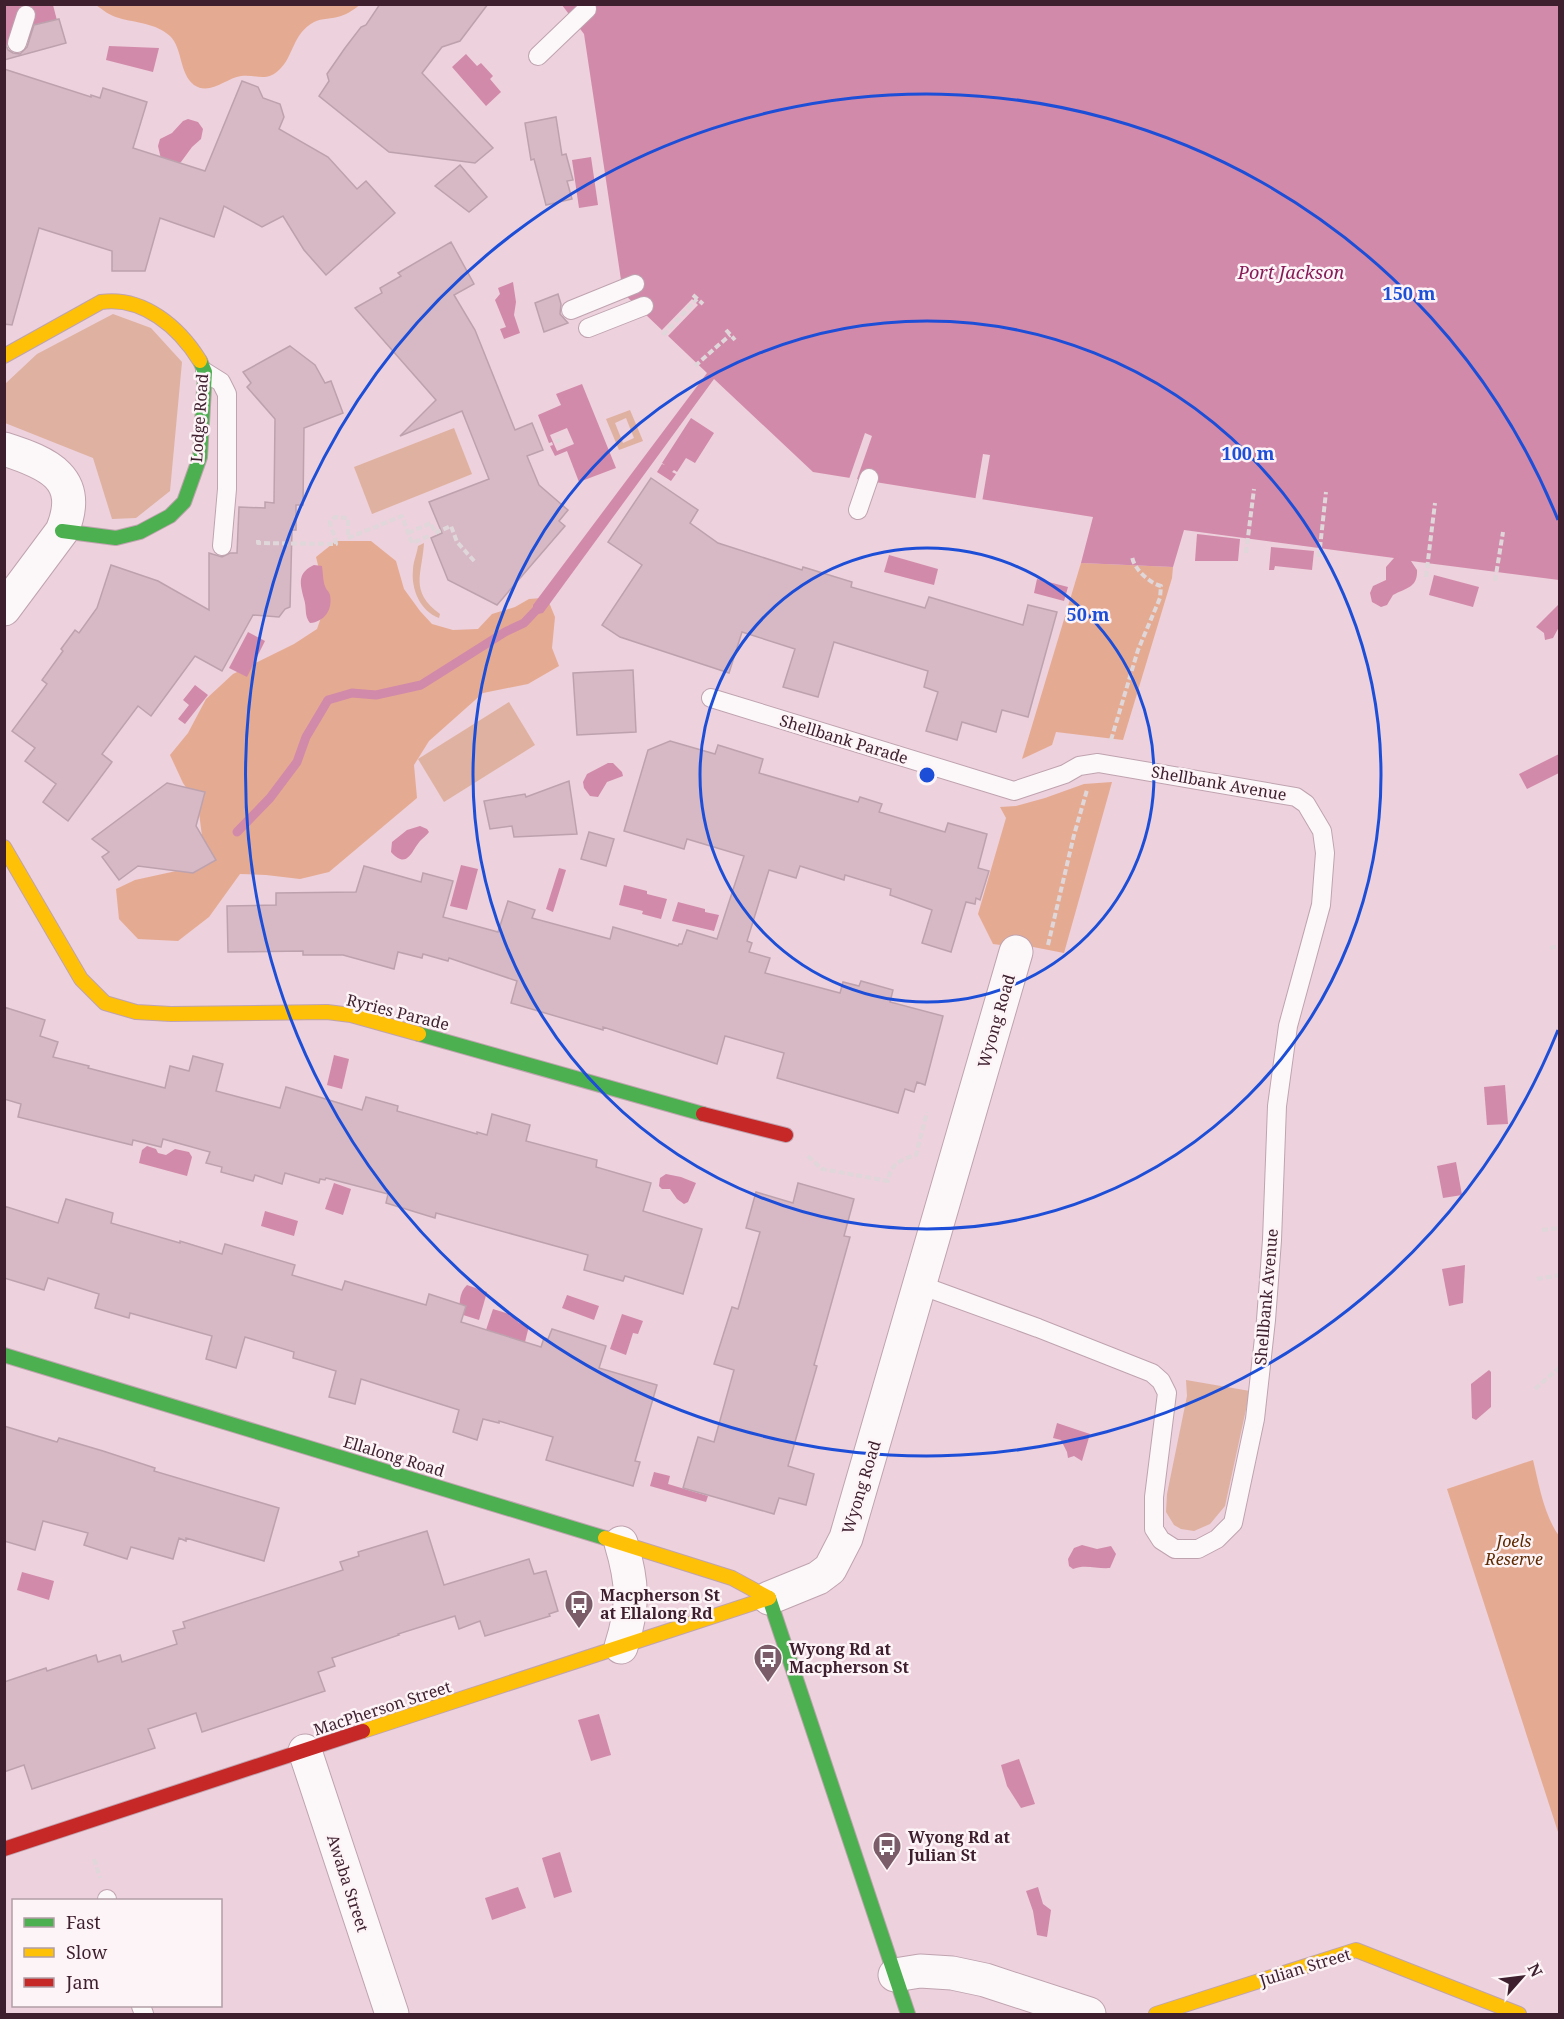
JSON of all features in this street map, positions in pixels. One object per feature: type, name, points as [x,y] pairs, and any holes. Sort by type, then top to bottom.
[{"type":"street","name":"Lodge Road","points":[[4,356],[101,302],[120,300],[142,307],[163,320],[194,352],[205,372],[200,457],[184,502],[170,516],[140,532],[116,538],[62,531]]},
{"type":"street","points":[[4,609],[62,531],[68,517],[68,492],[61,478],[52,469],[14,452]]},
{"type":"street","name":"Ryries Parade","points":[[4,847],[81,979],[105,1003],[136,1012],[171,1014],[327,1012],[351,1015],[734,1123],[786,1135]]},
{"type":"street","name":"Wyong Road","points":[[769,1598],[818,1578],[830,1569],[846,1538],[920,1285],[1032,951]]},
{"type":"street","name":"Ellalong Road","points":[[4,1355],[732,1578],[769,1598]]},
{"type":"street","points":[[621,1543],[628,1565],[632,1599],[621,1647]]},
{"type":"street","points":[[769,1598],[908,2014]]},
{"type":"street","name":"MacPherson Street","points":[[4,1850],[769,1598]]},
{"type":"street","name":"Awaba Street","points":[[305,1750],[392,2014]]},
{"type":"street","name":"Julian Street","points":[[1156,2014],[1356,1950],[1519,2014]]},
{"type":"street","points":[[895,1975],[920,1971],[974,1978],[1089,2014]]},
{"type":"lane","points":[[537,56],[587,9]]},
{"type":"lane","points":[[17,43],[26,15]]},
{"type":"lane","points":[[571,310],[635,284]]},
{"type":"lane","points":[[588,328],[644,306]]},
{"type":"lane","points":[[205,372],[221,382],[227,394],[227,489],[222,546]]},
{"type":"lane","points":[[858,510],[868,478]]},
{"type":"lane","name":"Shellbank Parade","points":[[711,698],[1014,791],[1065,774],[1079,766]]},
{"type":"lane","name":"Shellbank Avenue","points":[[920,1285],[1152,1373],[1161,1381],[1167,1393],[1154,1497],[1154,1529],[1161,1540],[1175,1550],[1198,1549],[1217,1539],[1233,1523],[1255,1419],[1265,1331],[1272,1240],[1277,1106],[1288,1026],[1321,905],[1325,853],[1322,831],[1306,804],[1296,796],[1109,764],[1079,766]]},
{"type":"path","points":[[693,295],[703,304]]},
{"type":"path","points":[[663,335],[696,300]]},
{"type":"path","points":[[726,330],[728,336],[735,340]]},
{"type":"path","points":[[695,366],[728,336]]},
{"type":"path","points":[[1246,553],[1254,489]]},
{"type":"path","points":[[1319,557],[1326,492]]},
{"type":"path","points":[[1426,577],[1435,503]]},
{"type":"path","points":[[258,540],[258,543],[336,544],[335,532],[330,522],[335,517],[348,518],[348,538],[402,516],[412,543],[429,536]]},
{"type":"path","points":[[408,533],[431,523],[435,532],[451,526],[457,542],[476,563]]},
{"type":"path","points":[[1495,581],[1503,532]]},
{"type":"path","points":[[1111,740],[1138,650],[1160,598],[1161,586],[1135,568],[1132,555]]},
{"type":"path","points":[[1032,951],[1090,784]]},
{"type":"path","points":[[1550,948],[1560,946]]},
{"type":"path","points":[[786,1135],[822,1169],[888,1181],[890,1170],[902,1160],[916,1155],[927,1112]]},
{"type":"path","points":[[1542,1230],[1560,1228]]},
{"type":"path","points":[[1538,1279],[1560,1275]]},
{"type":"path","points":[[1536,1389],[1560,1366]]},
{"type":"path","points":[[94,1859],[100,1879]]},
{"type":"shaded area","points":[[113,314],[151,328],[182,362],[170,491],[136,518],[112,519],[93,458],[5,423],[5,384],[37,354]]},
{"type":"shaded area","points":[[630,410],[643,441],[619,450],[606,419]],"holes":[[[626,418],[634,438],[623,443],[615,423]]]},
{"type":"shaded area","points":[[454,428],[472,474],[372,514],[354,467]]},
{"type":"shaded area","points":[[424,543],[420,573],[421,590],[430,606],[440,614],[439,618],[432,615],[422,605],[415,592],[413,567],[418,546]]},
{"type":"shaded area","points":[[509,702],[535,745],[444,802],[418,759]]},
{"type":"shaded area","points":[[1186,1380],[1250,1391],[1225,1506],[1210,1524],[1194,1531],[1181,1529],[1174,1525],[1166,1512],[1167,1494],[1187,1396]]},
{"type":"green space","points":[[96,5],[360,5],[344,15],[317,21],[307,27],[297,39],[284,64],[270,76],[235,77],[206,89],[194,85],[189,80],[177,47],[170,36],[152,26],[116,17]]},
{"type":"green space","points":[[336,541],[371,541],[396,561],[404,589],[420,611],[432,624],[453,630],[478,629],[492,614],[515,607],[529,599],[548,600],[555,617],[552,648],[559,666],[528,684],[483,693],[429,741],[414,765],[417,798],[329,872],[300,879],[240,874],[209,917],[178,941],[138,939],[119,919],[116,889],[135,880],[199,866],[202,836],[198,805],[183,783],[170,755],[188,733],[206,699],[233,674],[294,644],[317,629],[325,606],[316,557]]},
{"type":"green space","points":[[1081,563],[1173,567],[1172,578],[1123,740],[1056,732],[1052,745],[1022,759]]},
{"type":"green space","points":[[1112,782],[1064,953],[1028,946],[993,944],[978,914],[1006,818],[1000,807],[1016,806],[1084,784]]},
{"type":"green space","name":"Joels Reserve","points":[[1533,1460],[1546,1509],[1559,1536],[1559,1835],[1447,1489]]},
{"type":"water","points":[[5,5],[53,5],[60,32],[5,46]]},
{"type":"water","name":"Port Jackson","points":[[562,5],[1559,5],[1559,580],[1411,561],[1417,570],[1415,581],[1410,587],[1393,595],[1387,605],[1381,607],[1372,602],[1370,593],[1373,586],[1386,580],[1386,567],[1394,558],[1184,530],[1173,567],[1081,563],[1093,517],[813,472],[714,379],[543,613],[533,615],[533,605],[707,373],[623,293],[584,34]]},
{"type":"water","points":[[109,46],[159,48],[153,72],[106,60]]},
{"type":"water","points":[[466,54],[477,66],[481,63],[493,76],[490,79],[501,92],[486,106],[452,67]]},
{"type":"water","points":[[188,119],[198,122],[203,129],[201,139],[176,165],[161,159],[158,146],[160,139],[172,133]]},
{"type":"water","points":[[591,157],[598,205],[579,208],[572,160]]},
{"type":"water","points":[[513,282],[516,302],[514,315],[520,333],[504,339],[500,329],[506,327],[495,300],[500,294],[498,288]]},
{"type":"water","points":[[582,384],[616,468],[579,482],[567,451],[555,456],[550,446],[553,445],[552,442],[549,443],[538,415],[561,405],[556,394]],"holes":[[[567,428],[574,444],[557,451],[550,435]]]},
{"type":"water","points":[[691,418],[714,433],[695,463],[686,458],[677,472],[674,470],[672,472],[676,474],[671,481],[657,472],[662,464],[665,465],[662,463]]},
{"type":"water","points":[[1197,534],[1240,539],[1238,561],[1195,561]]},
{"type":"water","points":[[1271,547],[1314,551],[1312,570],[1275,566],[1274,570],[1269,570]]},
{"type":"water","points":[[889,555],[938,569],[934,585],[884,572]]},
{"type":"water","points":[[314,565],[322,566],[324,584],[331,600],[329,610],[323,618],[310,623],[306,615],[301,579],[305,571]]},
{"type":"water","points":[[1434,575],[1479,587],[1473,607],[1429,595]]},
{"type":"water","points":[[1037,579],[1068,587],[1064,601],[1034,593]]},
{"type":"water","points":[[1559,604],[1559,627],[1553,638],[1545,640],[1544,633],[1536,627]]},
{"type":"water","points":[[248,632],[265,641],[247,677],[229,668]]},
{"type":"water","points":[[195,685],[208,695],[185,724],[178,719],[189,705],[183,700]]},
{"type":"water","points":[[1559,754],[1559,773],[1527,789],[1519,774]]},
{"type":"water","points":[[608,763],[613,763],[623,776],[607,782],[598,797],[590,796],[583,782],[587,774]]},
{"type":"water","points":[[420,826],[429,832],[406,859],[397,857],[391,852],[392,842],[407,830]]},
{"type":"water","points":[[461,865],[478,869],[467,910],[450,906]]},
{"type":"water","points":[[559,868],[566,870],[553,912],[546,909]]},
{"type":"water","points":[[624,885],[667,899],[661,919],[642,914],[643,911],[619,905]]},
{"type":"water","points":[[678,902],[719,915],[714,931],[672,921]]},
{"type":"water","points":[[334,1055],[349,1059],[342,1089],[327,1085]]},
{"type":"water","points":[[1505,1085],[1508,1124],[1487,1125],[1484,1087]]},
{"type":"water","points":[[147,1146],[166,1155],[175,1149],[189,1152],[192,1157],[187,1176],[139,1163],[142,1150]]},
{"type":"water","points":[[1456,1162],[1462,1195],[1443,1198],[1437,1166]]},
{"type":"water","points":[[666,1174],[696,1183],[688,1202],[684,1204],[670,1189],[662,1189],[659,1186],[660,1178]]},
{"type":"water","points":[[334,1183],[351,1189],[343,1215],[325,1209]]},
{"type":"water","points":[[265,1211],[298,1221],[294,1236],[261,1226]]},
{"type":"water","points":[[1465,1265],[1463,1303],[1449,1306],[1442,1269]]},
{"type":"water","points":[[467,1285],[487,1292],[479,1320],[460,1314],[461,1295]]},
{"type":"water","points":[[567,1295],[599,1306],[594,1320],[562,1308]]},
{"type":"water","points":[[493,1309],[512,1315],[519,1323],[529,1326],[525,1342],[486,1330]]},
{"type":"water","points":[[622,1314],[643,1321],[638,1334],[633,1333],[626,1355],[610,1349]]},
{"type":"water","points":[[1489,1370],[1491,1372],[1491,1407],[1476,1420],[1472,1418],[1471,1384]]},
{"type":"water","points":[[1057,1423],[1090,1434],[1082,1461],[1074,1456],[1068,1458],[1061,1440],[1053,1438]]},
{"type":"water","points":[[654,1472],[670,1476],[668,1484],[708,1496],[706,1502],[650,1486]]},
{"type":"water","points":[[1082,1545],[1097,1549],[1111,1546],[1116,1554],[1110,1568],[1073,1569],[1069,1566],[1068,1559],[1074,1548]]},
{"type":"water","points":[[22,1572],[54,1581],[49,1600],[17,1590]]},
{"type":"water","points":[[599,1714],[611,1755],[591,1761],[578,1720]]},
{"type":"water","points":[[1019,1759],[1035,1804],[1021,1808],[1007,1786],[1001,1765]]},
{"type":"water","points":[[560,1852],[572,1892],[554,1898],[542,1858]]},
{"type":"water","points":[[518,1887],[526,1908],[492,1920],[485,1898]]},
{"type":"water","points":[[1038,1887],[1043,1904],[1051,1910],[1047,1937],[1037,1935],[1033,1911],[1026,1891]]},
{"type":"pier","points":[[692,299],[698,305],[666,338],[660,332]]},
{"type":"pier","points":[[865,433],[872,436],[856,482],[849,479]]},
{"type":"pier","points":[[983,454],[990,455],[982,502],[975,501]]},
{"type":"building","points":[[380,4],[488,4],[460,41],[442,47],[422,73],[493,148],[475,163],[389,152],[319,96],[329,81],[327,74]]},
{"type":"building","points":[[59,19],[66,43],[4,60],[6,45],[8,50],[20,54],[27,47],[34,25]]},
{"type":"building","points":[[4,69],[91,97],[91,95],[100,98],[103,88],[147,102],[133,148],[205,171],[242,81],[258,87],[263,98],[280,104],[284,117],[279,129],[328,157],[357,189],[366,181],[395,213],[326,275],[304,250],[283,216],[262,227],[224,206],[214,237],[160,218],[145,271],[112,271],[112,251],[39,228],[12,325],[4,324]]},
{"type":"building","points":[[556,117],[562,155],[566,154],[573,180],[567,181],[572,199],[546,205],[534,159],[531,160],[525,123]]},
{"type":"building","points":[[460,165],[487,197],[469,212],[435,186]]},
{"type":"building","points":[[451,242],[474,284],[454,295],[475,330],[515,430],[532,423],[543,450],[527,456],[539,485],[568,510],[559,521],[565,526],[497,605],[448,580],[431,538],[442,533],[429,502],[489,479],[462,411],[400,436],[436,400],[355,308],[382,293],[380,288],[401,276],[398,273]]},
{"type":"building","points":[[558,294],[561,304],[560,314],[568,323],[544,332],[535,303]]},
{"type":"building","points":[[290,346],[315,365],[325,383],[331,381],[343,413],[304,428],[303,505],[296,505],[296,530],[292,530],[290,607],[285,609],[279,617],[253,615],[222,671],[195,656],[151,716],[138,706],[102,754],[112,762],[68,821],[43,802],[56,784],[25,761],[35,748],[12,731],[47,684],[42,680],[63,651],[61,649],[75,630],[79,633],[97,608],[111,565],[158,581],[209,610],[209,553],[222,557],[230,553],[237,553],[239,507],[265,508],[265,502],[274,503],[275,419],[247,387],[251,383],[243,372]]},
{"type":"building","points":[[651,478],[698,510],[690,523],[718,543],[802,570],[803,567],[852,582],[851,587],[925,608],[929,597],[1023,625],[1028,605],[1057,612],[1028,717],[1002,710],[996,732],[962,722],[957,740],[926,731],[938,692],[924,687],[928,671],[834,642],[818,697],[783,687],[795,649],[742,632],[729,673],[620,637],[602,625],[642,565],[608,542]]},
{"type":"building","points":[[633,670],[636,732],[577,735],[573,673]]},
{"type":"building","points":[[670,741],[715,754],[718,745],[763,759],[759,773],[858,802],[860,797],[882,804],[879,812],[945,832],[948,823],[987,834],[978,868],[989,871],[980,900],[976,898],[975,904],[966,902],[951,952],[922,943],[932,910],[890,895],[891,889],[845,875],[844,880],[800,866],[796,878],[769,870],[747,941],[752,943],[749,952],[770,958],[765,973],[840,993],[843,982],[859,986],[861,981],[893,990],[890,1002],[943,1016],[925,1085],[917,1082],[914,1092],[905,1089],[898,1113],[777,1078],[784,1053],[725,1036],[717,1064],[603,1027],[603,1030],[511,1003],[517,981],[449,958],[448,961],[423,954],[422,958],[398,952],[394,969],[343,955],[303,955],[303,951],[228,952],[227,906],[276,905],[276,893],[356,892],[364,866],[421,882],[423,873],[453,881],[443,917],[498,932],[508,901],[535,910],[532,918],[610,939],[613,927],[678,946],[682,944],[687,930],[717,939],[744,856],[687,839],[684,849],[624,831],[648,750]]},
{"type":"building","points":[[569,781],[577,834],[514,837],[512,826],[490,829],[484,801],[525,794],[526,797]]},
{"type":"building","points":[[167,783],[205,792],[196,826],[216,860],[193,873],[138,866],[119,880],[102,857],[109,852],[92,839]]},
{"type":"building","points":[[589,832],[614,839],[606,866],[581,859]]},
{"type":"building","points":[[4,1007],[45,1020],[40,1036],[58,1042],[53,1057],[165,1088],[170,1066],[189,1071],[193,1056],[223,1064],[216,1091],[280,1108],[286,1087],[362,1110],[366,1097],[398,1106],[397,1111],[477,1134],[477,1132],[487,1135],[492,1114],[530,1125],[526,1141],[597,1160],[596,1167],[651,1183],[643,1211],[702,1229],[683,1294],[625,1276],[623,1281],[584,1270],[588,1255],[436,1213],[435,1218],[386,1203],[388,1194],[326,1178],[325,1180],[320,1179],[319,1183],[285,1173],[282,1184],[255,1175],[253,1181],[221,1172],[222,1167],[206,1163],[210,1152],[163,1139],[161,1147],[133,1140],[132,1145],[18,1117],[21,1104],[4,1099]]},
{"type":"building","points":[[798,1183],[854,1199],[844,1236],[850,1237],[814,1365],[817,1366],[788,1466],[814,1474],[806,1505],[779,1498],[774,1514],[683,1488],[698,1437],[714,1442],[734,1370],[714,1364],[732,1307],[738,1309],[760,1232],[746,1228],[756,1192],[793,1203]]},
{"type":"building","points":[[66,1199],[113,1213],[111,1223],[180,1243],[180,1241],[222,1254],[225,1244],[295,1265],[292,1275],[342,1290],[345,1281],[426,1305],[429,1294],[466,1306],[461,1322],[541,1347],[544,1338],[548,1339],[552,1329],[606,1346],[599,1368],[657,1385],[635,1461],[640,1462],[633,1486],[546,1460],[553,1437],[499,1421],[499,1423],[483,1419],[477,1440],[453,1432],[459,1410],[361,1379],[355,1404],[329,1397],[336,1371],[293,1358],[294,1352],[245,1337],[236,1368],[206,1359],[212,1336],[130,1313],[129,1318],[95,1308],[99,1294],[48,1278],[44,1290],[4,1278],[4,1206],[58,1223]]},
{"type":"building","points":[[4,1426],[57,1442],[59,1438],[103,1451],[155,1468],[154,1471],[279,1508],[264,1561],[186,1538],[186,1541],[179,1538],[173,1559],[131,1547],[127,1559],[84,1545],[88,1533],[43,1521],[35,1550],[4,1541]]},
{"type":"building","points":[[427,1531],[444,1585],[529,1559],[534,1574],[546,1571],[558,1611],[549,1614],[550,1616],[485,1636],[480,1621],[459,1629],[455,1616],[398,1634],[332,1658],[335,1666],[318,1672],[325,1691],[202,1732],[196,1713],[148,1729],[155,1748],[32,1789],[24,1765],[4,1772],[4,1682],[96,1655],[98,1662],[120,1655],[122,1662],[177,1644],[173,1631],[185,1628],[183,1622],[343,1570],[340,1562],[359,1556],[358,1552]]},
{"type":"waterway","points":[[237,832],[270,798],[297,762],[306,737],[328,700],[352,693],[376,695],[421,685],[505,632],[524,623],[540,606]]},
{"type":"traffic: fast","points":[[62,531],[116,538],[140,532],[170,516],[184,502],[200,457],[205,372],[200,361]]},
{"type":"traffic: fast","points":[[419,1034],[703,1114]]},
{"type":"traffic: fast","points":[[4,1355],[605,1538]]},
{"type":"traffic: fast","points":[[769,1598],[908,2014]]},
{"type":"traffic: slow","points":[[4,356],[101,302],[116,301],[145,309],[171,326],[200,361]]},
{"type":"traffic: slow","points":[[4,847],[81,979],[105,1003],[136,1012],[171,1014],[327,1012],[351,1015],[419,1034]]},
{"type":"traffic: slow","points":[[605,1538],[732,1578],[769,1598]]},
{"type":"traffic: slow","points":[[363,1731],[769,1598]]},
{"type":"traffic: slow","points":[[1156,2014],[1356,1950],[1519,2014]]},
{"type":"traffic: jam","points":[[703,1114],[786,1135]]},
{"type":"traffic: jam","points":[[4,1849],[363,1731]]},
{"type":"place","name":"Macpherson St at Ellalong Rd","points":[[579,1630]]},
{"type":"place","name":"Wyong Rd at Macpherson St","points":[[768,1684]]},
{"type":"place","name":"Wyong Rd at Julian St","points":[[887,1872]]}]
